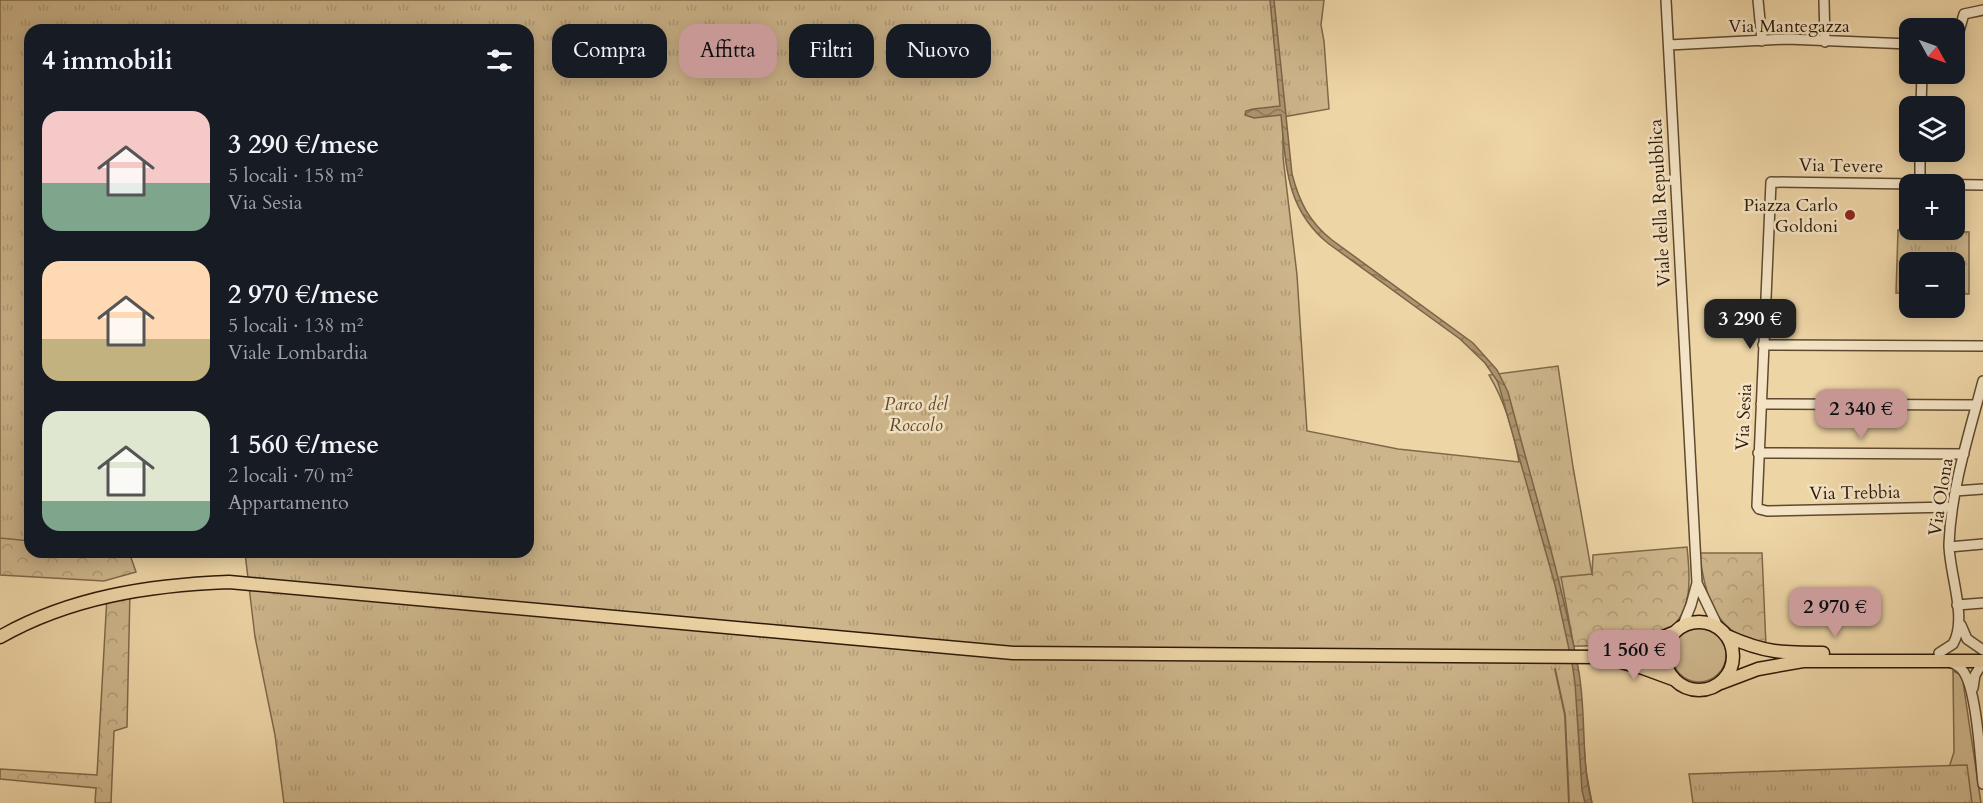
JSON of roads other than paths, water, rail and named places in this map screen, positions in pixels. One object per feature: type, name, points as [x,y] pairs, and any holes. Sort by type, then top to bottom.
[{"type":"main road","points":[[0,637],[42,617],[116,594],[154,587],[229,582],[1013,653],[1603,657],[1643,668],[1673,679],[1684,687],[1697,690],[1710,689],[1727,676],[1733,660],[1733,652],[1727,636]]},
{"type":"main road","points":[[1603,657],[1647,644],[1700,621],[1718,627],[1727,636],[1755,648],[1777,652],[1942,657],[1983,662]]},
{"type":"main road","points":[[1673,679],[1664,656],[1667,643],[1678,629]]},
{"type":"main road","points":[[1721,682],[1758,669],[1803,661],[1942,657],[1983,652]]},
{"type":"street","name":"Viale della Repubblica","points":[[1666,0],[1696,584]]},
{"type":"street","points":[[1758,0],[1762,41]]},
{"type":"street","points":[[1824,0],[1825,42]]},
{"type":"street","points":[[1963,18],[1964,14],[1983,10]]},
{"type":"street","name":"Via Mantegazza","points":[[1669,45],[1787,39],[1899,44]]},
{"type":"street","name":"Via Tevere","points":[[1771,182],[1899,184]]},
{"type":"street","name":"Via Sesia","points":[[1760,509],[1756,502],[1771,182]]},
{"type":"street","name":"Via Tevere","points":[[1965,184],[1983,184]]},
{"type":"street","points":[[1763,345],[1983,346]]},
{"type":"street","name":"Via Olona","points":[[1942,657],[1953,644],[1958,633],[1959,620],[1949,547],[1954,491],[1983,381]]},
{"type":"street","points":[[1761,404],[1976,405]]},
{"type":"street","points":[[1972,423],[1983,422]]},
{"type":"street","points":[[1758,453],[1964,454]]},
{"type":"street","points":[[1954,491],[1983,489]]},
{"type":"street","name":"Via Trebbia","points":[[1760,509],[1767,511],[1952,507]]},
{"type":"street","points":[[1949,547],[1983,544]]},
{"type":"street","points":[[1696,584],[1718,627]]},
{"type":"street","points":[[1678,629],[1691,605],[1696,584]]},
{"type":"street","points":[[1957,605],[1983,603]]},
{"type":"street","name":"Via Olona","points":[[1959,620],[1967,639],[1983,652]]},
{"type":"street","points":[[1942,657],[1958,666],[1965,674],[1972,696],[1983,784]]},
{"type":"street","points":[[1972,696],[1975,675],[1983,662]]},
{"type":"water","points":[[1270,0],[1274,0],[1292,174],[1306,210],[1317,226],[1332,240],[1473,343],[1497,370],[1508,392],[1571,632],[1581,684],[1586,770],[1592,803],[1585,803],[1582,790],[1575,683],[1555,585],[1498,382],[1485,363],[1460,339],[1329,244],[1304,217],[1296,202],[1287,169],[1281,115],[1254,118],[1245,115],[1246,111],[1253,109],[1280,106]]},
{"type":"waterway","points":[[1555,669],[1565,715],[1569,803]]},
{"type":"place","name":"Piazza Carlo Goldoni","points":[[1850,215]]},
{"type":"park label","name":"Parco del Roccolo","points":[[916,414]]}]
